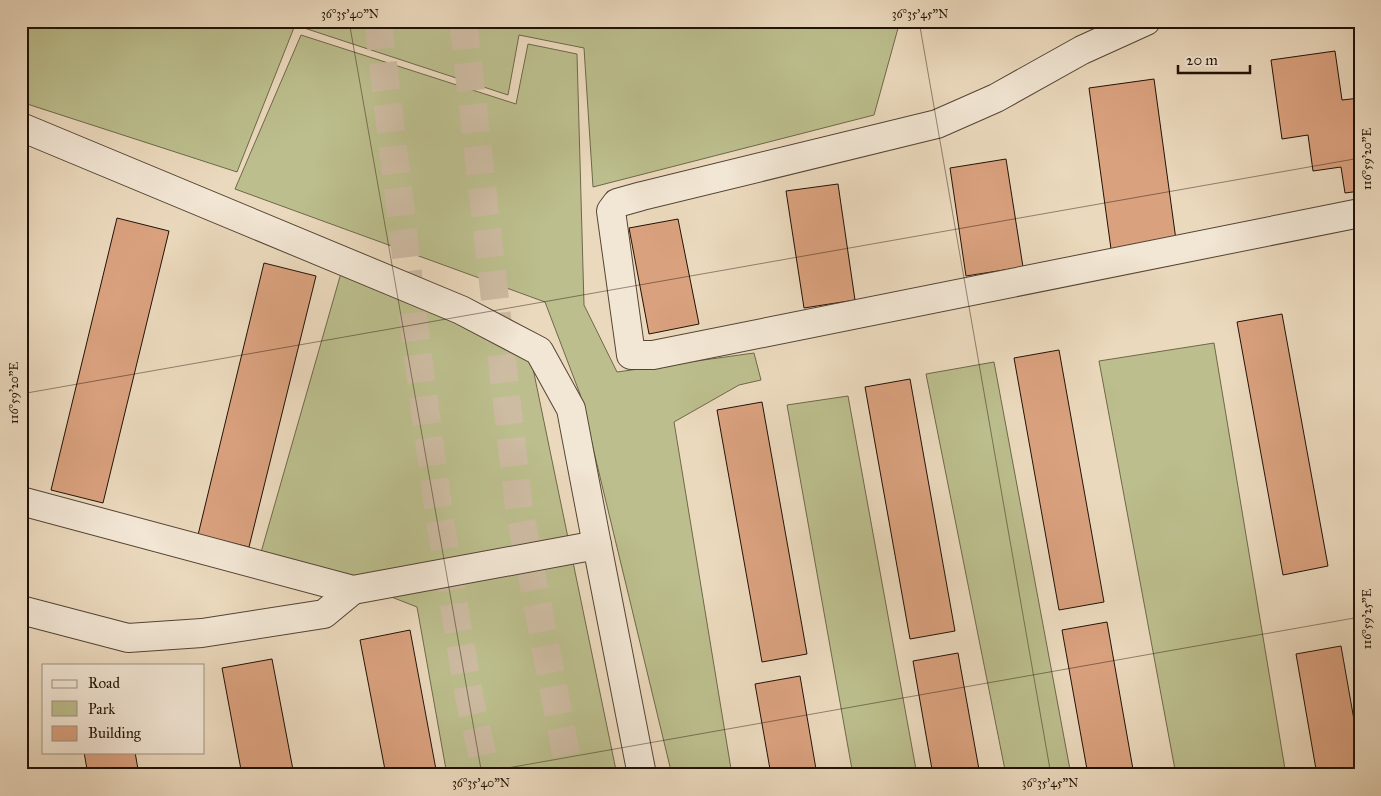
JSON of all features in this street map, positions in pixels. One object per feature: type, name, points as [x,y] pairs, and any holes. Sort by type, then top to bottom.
[{"type":"street","points":[[1146,21],[1082,50],[996,98],[937,124],[651,193],[618,203],[611,211],[631,355],[653,356],[1360,213]]},
{"type":"street","points":[[21,127],[461,310],[539,351],[571,409],[642,775]]},
{"type":"street","points":[[21,501],[353,590],[597,545]]},
{"type":"street","points":[[21,610],[128,638],[202,634],[324,614],[353,590]]},
{"type":"green space","points":[[21,21],[900,21],[874,115],[593,187],[584,48],[519,35],[508,95],[295,25],[237,172],[21,102]]},
{"type":"green space","points":[[301,35],[516,104],[528,44],[577,54],[584,305],[617,372],[754,353],[761,380],[739,385],[674,422],[732,775],[672,775],[580,394],[545,302],[235,189]]},
{"type":"green space","points":[[341,273],[530,354],[617,775],[447,775],[417,607],[348,580],[260,556]]},
{"type":"green space","points":[[1214,343],[1286,775],[1176,775],[1099,361]]},
{"type":"green space","points":[[994,362],[1071,775],[1006,775],[926,374]]},
{"type":"green space","points":[[848,396],[917,775],[853,775],[787,405]]},
{"type":"building","points":[[1335,51],[1342,100],[1360,98],[1360,191],[1345,193],[1341,167],[1313,171],[1308,135],[1282,139],[1271,60]]},
{"type":"building","points":[[1154,79],[1176,240],[1111,249],[1089,88]]},
{"type":"building","points":[[1006,159],[1023,267],[966,276],[950,168]]},
{"type":"building","points":[[21,175],[28,176],[21,210]]},
{"type":"building","points":[[838,184],[855,300],[804,308],[786,191]]},
{"type":"building","points":[[117,218],[169,231],[103,503],[51,490]]},
{"type":"building","points":[[678,219],[699,324],[649,334],[629,228]]},
{"type":"building","points":[[264,263],[316,276],[249,547],[198,535]]},
{"type":"building","points":[[1282,314],[1328,566],[1283,575],[1237,322]]},
{"type":"building","points":[[1059,350],[1104,602],[1059,610],[1014,358]]},
{"type":"building","points":[[910,379],[955,631],[910,639],[865,387]]},
{"type":"building","points":[[762,402],[807,654],[762,662],[717,410]]},
{"type":"building","points":[[1107,622],[1134,775],[1088,775],[1062,630]]},
{"type":"building","points":[[410,630],[437,775],[386,775],[360,640]]},
{"type":"building","points":[[1341,646],[1360,754],[1360,775],[1317,775],[1296,654]]},
{"type":"building","points":[[958,653],[980,775],[933,775],[913,661]]},
{"type":"building","points":[[272,659],[294,775],[242,775],[222,668]]},
{"type":"building","points":[[800,676],[817,775],[771,775],[755,684]]},
{"type":"building","points":[[84,754],[135,754],[139,775],[88,775]]},
{"type":"tunnel","points":[[378,21],[414,325],[439,515],[469,696],[487,775]]},
{"type":"tunnel","points":[[463,21],[519,508],[570,775]]}]
